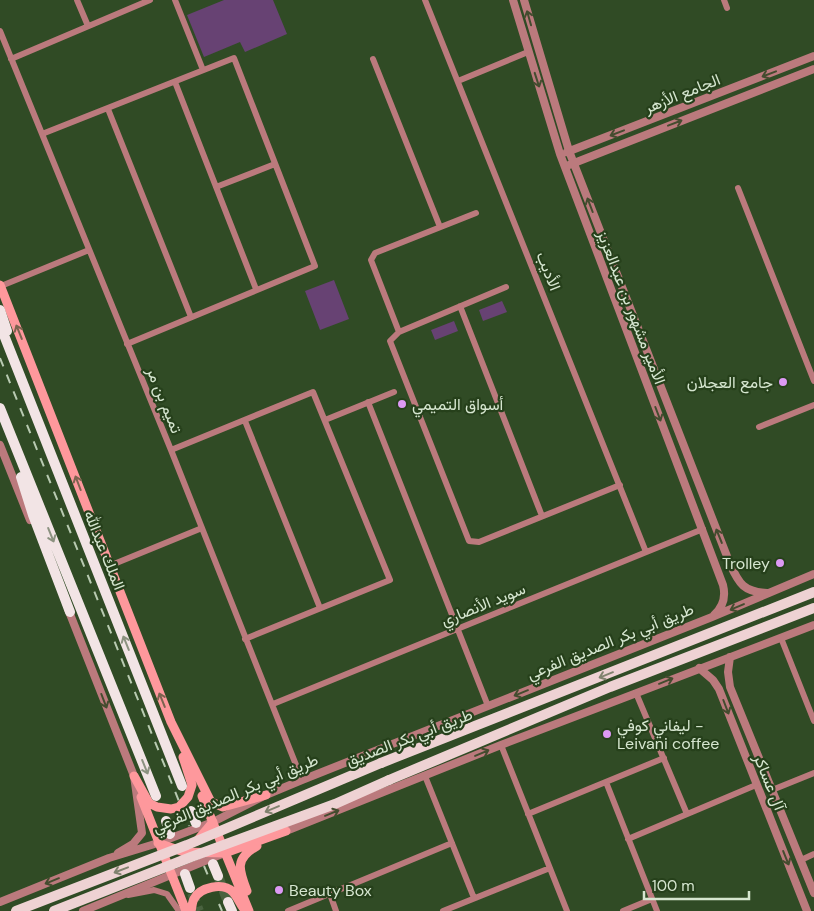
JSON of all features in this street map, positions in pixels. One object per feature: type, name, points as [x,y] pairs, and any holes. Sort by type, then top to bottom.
[{"type":"highway","points":[[0,310],[54,462]]},
{"type":"highway","name":"الملك عبدالله","points":[[0,324],[182,786]]},
{"type":"highway","points":[[0,409],[33,515],[70,612]]},
{"type":"highway","points":[[0,409],[156,796]]},
{"type":"highway","points":[[191,811],[196,823]]},
{"type":"highway","points":[[166,821],[170,834]]},
{"type":"highway","points":[[213,864],[218,876]]},
{"type":"highway","points":[[185,874],[190,888]]},
{"type":"main road","points":[[0,286],[171,722],[249,911]]},
{"type":"main road","name":"طريق أبي بكر الصديق","points":[[16,911],[187,845],[381,763],[814,592]]},
{"type":"main road","name":"طريق أبي بكر الصديق","points":[[54,911],[190,857],[335,804],[620,684],[813,609]]},
{"type":"main road","points":[[134,776],[150,803],[156,807],[171,809],[179,806],[188,797],[192,785],[171,722]]},
{"type":"main road","points":[[171,722],[211,802],[223,807],[266,795]]},
{"type":"main road","points":[[134,776],[158,843],[186,911]]},
{"type":"main road","points":[[171,874],[184,852],[194,844],[213,822]]},
{"type":"main road","points":[[158,843],[184,852],[225,853],[286,831]]},
{"type":"main road","points":[[249,911],[249,896],[239,870],[241,860],[250,850],[286,831]]},
{"type":"main road","points":[[158,843],[194,844],[225,853]]},
{"type":"main road","points":[[191,911],[194,899],[202,892],[216,886],[233,892],[249,911]]},
{"type":"street","points":[[77,0],[88,26]]},
{"type":"street","points":[[12,58],[150,0]]},
{"type":"street","points":[[175,0],[204,70]]},
{"type":"street","name":"الأديب","points":[[425,0],[646,552]]},
{"type":"street","name":"الأمير مشهور بن عبدالعزيز","points":[[513,0],[560,154],[722,580],[724,601],[712,617]]},
{"type":"street","name":"الأمير مشهور بن عبدالعزيز","points":[[524,0],[569,151],[730,564],[747,590],[753,593],[769,594]]},
{"type":"street","points":[[724,0],[727,8]]},
{"type":"street","name":"تميم بن مر","points":[[0,31],[273,704],[302,780]]},
{"type":"street","points":[[458,80],[528,52]]},
{"type":"street","name":"الجامع الأزهر","points":[[560,154],[814,56]]},
{"type":"street","points":[[42,134],[234,58],[315,266],[126,344]]},
{"type":"street","points":[[373,59],[440,227]]},
{"type":"street","name":"الجامع الأزهر","points":[[565,166],[814,69]]},
{"type":"street","points":[[175,82],[256,289]]},
{"type":"street","points":[[741,85],[745,96]]},
{"type":"street","points":[[108,109],[192,317]]},
{"type":"street","points":[[216,187],[275,164]]},
{"type":"street","points":[[738,188],[814,381]]},
{"type":"street","points":[[399,332],[371,260],[375,253],[476,213]]},
{"type":"street","points":[[0,286],[89,250]]},
{"type":"street","points":[[506,287],[399,332],[390,341],[469,541],[479,542],[620,485]]},
{"type":"street","points":[[460,306],[542,516]]},
{"type":"street","points":[[170,450],[313,392],[390,580],[245,638]]},
{"type":"street","points":[[325,420],[394,392]]},
{"type":"street","points":[[368,402],[488,706]]},
{"type":"street","points":[[759,427],[814,405]]},
{"type":"street","points":[[244,421],[320,608]]},
{"type":"street","points":[[0,446],[70,612],[134,776],[142,821],[142,833],[133,844],[109,858]]},
{"type":"street","points":[[109,566],[202,528]]},
{"type":"street","name":"سويد الأنصاري","points":[[273,704],[703,529]]},
{"type":"street","points":[[722,580],[729,582],[734,579],[736,574]]},
{"type":"street","name":"طريق أبي بكر الصديق الفرعي","points":[[0,902],[109,858],[158,843],[213,822],[266,795],[302,780],[712,617],[814,574]]},
{"type":"street","points":[[286,831],[501,745],[814,625]]},
{"type":"street","points":[[781,638],[814,722]]},
{"type":"street","name":"آل عساكر","points":[[730,657],[728,672],[730,687],[814,893]]},
{"type":"street","name":"آل عساكر","points":[[699,668],[713,680],[719,689],[807,911]]},
{"type":"street","points":[[719,689],[721,683],[727,682],[730,687]]},
{"type":"street","points":[[636,693],[687,814]]},
{"type":"street","points":[[501,745],[567,911]]},
{"type":"street","points":[[528,814],[664,758]]},
{"type":"street","points":[[772,790],[814,773]]},
{"type":"street","points":[[425,776],[474,898]]},
{"type":"street","points":[[606,782],[657,911]]},
{"type":"street","points":[[628,839],[756,785]]},
{"type":"street","points":[[773,828],[785,822]]},
{"type":"street","points":[[288,911],[452,843]]},
{"type":"street","points":[[83,911],[225,853]]},
{"type":"street","points":[[801,860],[814,854]]},
{"type":"street","points":[[443,911],[550,868]]},
{"type":"street","points":[[117,897],[154,890],[167,894],[179,911]]},
{"type":"street","points":[[330,894],[336,911]]},
{"type":"street","points":[[623,911],[652,899]]},
{"type":"shaded area","points":[[224,0],[273,0],[287,34],[245,52],[240,42],[204,57],[187,15]]},
{"type":"shaded area","points":[[334,280],[349,319],[320,330],[305,291]]},
{"type":"shaded area","points":[[502,301],[507,312],[483,321],[479,310]]},
{"type":"shaded area","points":[[454,321],[458,331],[435,340],[431,330]]},
{"type":"tunnel","points":[[218,876],[228,902]]},
{"type":"tunnel","points":[[192,893],[199,911]]},
{"type":"railway","points":[[0,358],[189,826]]},
{"type":"railway","points":[[204,866],[210,880]]},
{"type":"railway","points":[[219,904],[222,911]]},
{"type":"place","name":"جامع العجلان","points":[[783,382]]},
{"type":"place","name":"أسواق التميمي","points":[[402,404]]},
{"type":"place","name":"Trolley","points":[[780,563]]},
{"type":"place","name":"ليفاني كوفي - Leivani coffee","points":[[607,734]]},
{"type":"place","name":"Beauty Box","points":[[279,890]]}]
